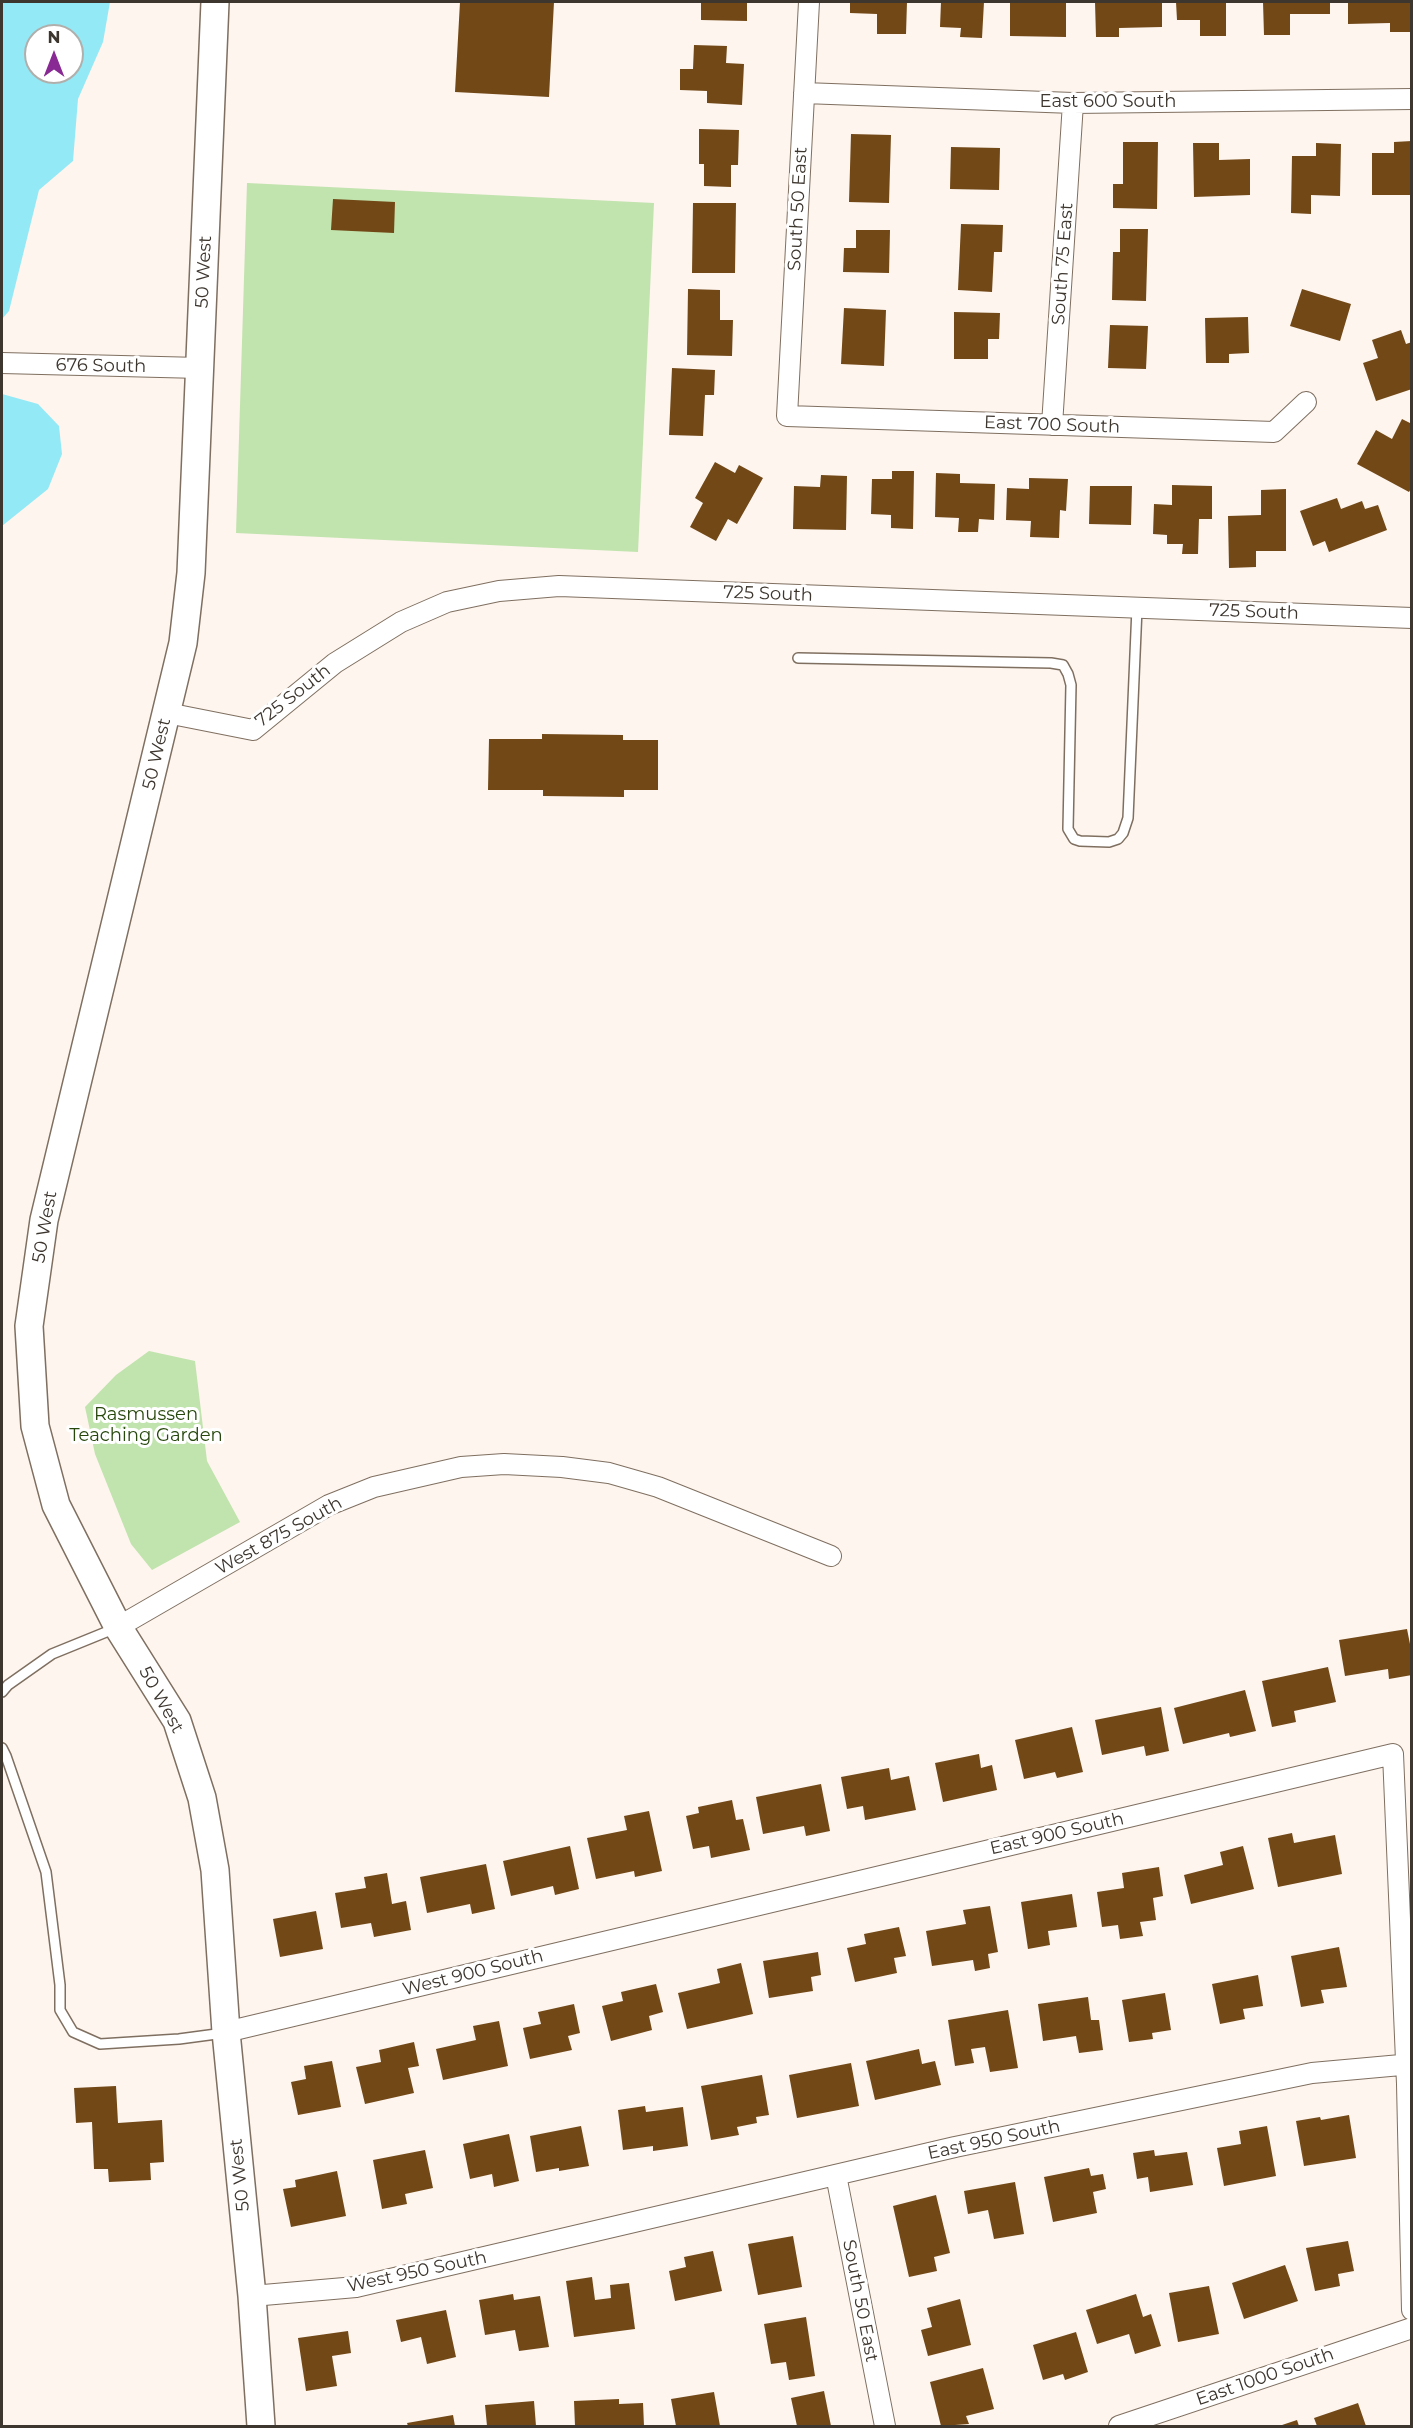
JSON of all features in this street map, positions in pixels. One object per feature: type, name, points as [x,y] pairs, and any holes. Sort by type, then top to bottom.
[{"type":"street","name":"50 West","points":[[215,2],[191,573],[183,643],[44,1220],[29,1326],[35,1426],[56,1505],[118,1627],[177,1721],[202,1798],[215,1869],[226,2032],[252,2296],[261,2427]]},
{"type":"street","name":"South 50 East","points":[[787,416],[809,2]]},
{"type":"street","name":"East 600 South","points":[[804,93],[1073,103],[1412,99]]},
{"type":"street","name":"South 75 East","points":[[1052,425],[1073,103]]},
{"type":"street","name":"676 South","points":[[2,363],[200,368]]},
{"type":"street","name":"East 700 South","points":[[787,416],[1274,432],[1306,402]]},
{"type":"street","name":"725 South","points":[[167,713],[253,730],[335,663],[401,622],[447,602],[499,591],[559,586],[1412,618]]},
{"type":"street","name":"West 875 South","points":[[118,1627],[329,1505],[374,1487],[461,1467],[504,1464],[562,1467],[609,1473],[658,1487],[831,1556]]},
{"type":"street","name":"East 900 South","points":[[720,1914],[1394,1754],[1408,2064]]},
{"type":"street","name":"West 900 South","points":[[226,2032],[720,1914]]},
{"type":"street","name":"East 950 South","points":[[580,2235],[955,2147],[1312,2073],[1408,2064]]},
{"type":"street","points":[[1408,2064],[1412,2310]]},
{"type":"street","name":"South 50 East","points":[[836,2175],[885,2427]]},
{"type":"street","name":"West 950 South","points":[[252,2296],[356,2287],[580,2235]]},
{"type":"street","name":"East 1000 South","points":[[1119,2427],[1412,2328]]},
{"type":"lane","points":[[798,658],[1063,665],[1071,686],[1068,829],[1074,839],[1080,841],[1109,842],[1118,839],[1128,818],[1137,608]]},
{"type":"lane","points":[[2,1692],[8,1685],[52,1654],[118,1627]]},
{"type":"lane","points":[[2,1748],[46,1872],[60,1985],[60,2010],[73,2032],[100,2044],[179,2039],[226,2032]]},
{"type":"green space","points":[[247,183],[654,203],[638,552],[236,533]]},
{"type":"green space","name":"Rasmussen Teaching Garden","points":[[149,1351],[195,1361],[207,1461],[240,1522],[152,1570],[131,1544],[95,1454],[85,1407],[116,1375]]},
{"type":"water","points":[[2,2],[110,2],[103,42],[78,99],[73,161],[39,190],[9,311],[2,319]]},
{"type":"water","points":[[2,394],[38,404],[59,426],[62,454],[48,489],[2,526]]},
{"type":"building","points":[[460,2],[554,2],[549,97],[455,92]]},
{"type":"building","points":[[701,2],[747,2],[747,21],[701,20]]},
{"type":"building","points":[[850,2],[907,2],[906,34],[877,34],[877,14],[850,13]]},
{"type":"building","points":[[941,2],[984,2],[982,38],[960,37],[961,28],[940,27]]},
{"type":"building","points":[[1010,2],[1066,2],[1066,37],[1010,36]]},
{"type":"building","points":[[1095,2],[1162,2],[1162,27],[1119,28],[1119,37],[1096,37]]},
{"type":"building","points":[[1176,2],[1226,2],[1226,36],[1200,36],[1200,20],[1177,20]]},
{"type":"building","points":[[1263,2],[1330,2],[1330,14],[1290,14],[1290,35],[1264,35]]},
{"type":"building","points":[[1348,2],[1412,2],[1412,32],[1390,32],[1390,23],[1348,24]]},
{"type":"building","points":[[694,45],[727,46],[726,63],[744,64],[742,105],[707,103],[707,91],[680,90],[680,69],[693,69]]},
{"type":"building","points":[[699,129],[739,130],[738,165],[731,165],[731,187],[704,186],[704,164],[699,164]]},
{"type":"building","points":[[851,134],[891,135],[889,203],[849,202]]},
{"type":"building","points":[[1412,141],[1412,195],[1372,195],[1372,153],[1394,153],[1394,142]]},
{"type":"building","points":[[1123,142],[1158,142],[1157,209],[1113,208],[1113,184],[1123,184]]},
{"type":"building","points":[[1193,143],[1219,143],[1219,160],[1250,159],[1250,195],[1194,197]]},
{"type":"building","points":[[1316,143],[1341,144],[1340,196],[1311,195],[1311,214],[1291,213],[1292,156],[1316,156]]},
{"type":"building","points":[[951,147],[1000,148],[999,190],[950,189]]},
{"type":"building","points":[[333,199],[395,202],[394,233],[331,230]]},
{"type":"building","points":[[693,203],[736,203],[735,273],[692,273]]},
{"type":"building","points":[[961,224],[1003,225],[1002,252],[994,252],[992,292],[958,290]]},
{"type":"building","points":[[1120,229],[1148,229],[1146,301],[1112,300],[1113,252],[1120,252]]},
{"type":"building","points":[[856,230],[890,230],[889,273],[843,272],[844,248],[856,248]]},
{"type":"building","points":[[688,289],[720,290],[720,320],[733,320],[732,356],[687,355]]},
{"type":"building","points":[[1302,289],[1351,304],[1340,341],[1290,326]]},
{"type":"building","points":[[844,308],[886,310],[884,366],[841,364]]},
{"type":"building","points":[[954,312],[1000,313],[999,339],[988,339],[988,359],[954,359]]},
{"type":"building","points":[[1248,317],[1249,353],[1229,354],[1229,363],[1206,363],[1205,318]]},
{"type":"building","points":[[1110,325],[1148,326],[1146,369],[1108,368]]},
{"type":"building","points":[[1401,330],[1406,344],[1412,342],[1412,389],[1376,401],[1363,363],[1378,358],[1372,340]]},
{"type":"building","points":[[672,368],[715,370],[714,395],[705,395],[703,436],[669,435]]},
{"type":"building","points":[[1402,419],[1412,424],[1412,487],[1409,492],[1357,464],[1376,430],[1392,439]]},
{"type":"building","points":[[715,462],[735,473],[739,465],[763,478],[737,524],[728,519],[716,541],[690,527],[703,503],[695,498]]},
{"type":"building","points":[[892,471],[914,471],[913,529],[891,528],[891,515],[871,514],[872,479],[892,479]]},
{"type":"building","points":[[936,473],[960,474],[960,483],[995,484],[994,520],[979,519],[978,532],[958,532],[959,518],[935,517]]},
{"type":"building","points":[[821,475],[847,476],[846,530],[793,529],[794,486],[820,487]]},
{"type":"building","points":[[1029,478],[1068,479],[1066,511],[1060,510],[1059,538],[1030,537],[1031,521],[1006,520],[1007,488],[1029,489]]},
{"type":"building","points":[[1172,485],[1212,486],[1212,519],[1199,519],[1198,554],[1182,554],[1183,544],[1167,544],[1167,535],[1153,534],[1154,504],[1172,505]]},
{"type":"building","points":[[1090,486],[1132,486],[1131,525],[1089,524]]},
{"type":"building","points":[[1286,489],[1286,551],[1256,551],[1256,567],[1229,568],[1228,516],[1261,515],[1261,490]]},
{"type":"building","points":[[1337,498],[1341,509],[1362,501],[1365,509],[1378,505],[1387,530],[1329,552],[1325,541],[1313,546],[1300,511]]},
{"type":"building","points":[[542,734],[623,735],[623,740],[658,740],[658,790],[624,790],[624,797],[543,796],[543,790],[488,790],[489,739],[542,739]]},
{"type":"building","points":[[1407,1629],[1412,1654],[1412,1675],[1389,1679],[1388,1669],[1345,1676],[1339,1640]]},
{"type":"building","points":[[1328,1667],[1336,1702],[1294,1711],[1296,1722],[1272,1727],[1262,1681]]},
{"type":"building","points":[[1245,1690],[1256,1731],[1230,1737],[1229,1733],[1183,1744],[1174,1708]]},
{"type":"building","points":[[1161,1707],[1169,1751],[1146,1756],[1144,1746],[1102,1755],[1095,1720]]},
{"type":"building","points":[[1072,1727],[1083,1772],[1057,1778],[1055,1772],[1024,1779],[1015,1740]]},
{"type":"building","points":[[979,1754],[981,1768],[992,1765],[997,1790],[943,1802],[935,1763]]},
{"type":"building","points":[[889,1768],[891,1780],[909,1776],[916,1810],[865,1820],[863,1806],[847,1809],[841,1777]]},
{"type":"building","points":[[821,1784],[830,1831],[806,1836],[804,1826],[763,1834],[756,1797]]},
{"type":"building","points":[[732,1800],[736,1820],[743,1819],[750,1850],[711,1858],[709,1846],[693,1849],[686,1816],[699,1813],[698,1807]]},
{"type":"building","points":[[649,1811],[662,1871],[635,1877],[634,1871],[596,1879],[587,1838],[627,1830],[624,1816]]},
{"type":"building","points":[[1292,1833],[1294,1843],[1335,1835],[1342,1874],[1278,1887],[1268,1838]]},
{"type":"building","points":[[570,1846],[579,1889],[555,1895],[553,1886],[511,1896],[503,1861]]},
{"type":"building","points":[[1243,1846],[1254,1889],[1191,1904],[1184,1875],[1223,1865],[1220,1852]]},
{"type":"building","points":[[486,1864],[495,1909],[472,1914],[470,1904],[427,1913],[420,1877]]},
{"type":"building","points":[[1159,1867],[1163,1896],[1153,1898],[1156,1920],[1140,1922],[1143,1936],[1120,1939],[1118,1925],[1102,1927],[1097,1892],[1124,1888],[1122,1873]]},
{"type":"building","points":[[387,1873],[392,1904],[406,1901],[411,1930],[374,1937],[371,1923],[341,1928],[335,1893],[366,1888],[364,1877]]},
{"type":"building","points":[[1072,1894],[1077,1927],[1048,1931],[1050,1945],[1028,1949],[1021,1902]]},
{"type":"building","points":[[990,1906],[998,1952],[988,1954],[990,1968],[975,1971],[973,1960],[932,1966],[926,1931],[966,1924],[963,1910]]},
{"type":"building","points":[[316,1911],[323,1949],[280,1957],[273,1919]]},
{"type":"building","points":[[899,1927],[906,1956],[894,1958],[897,1973],[855,1982],[847,1948],[866,1944],[864,1934]]},
{"type":"building","points":[[1339,1947],[1347,1987],[1321,1990],[1324,2003],[1301,2007],[1291,1956]]},
{"type":"building","points":[[818,1952],[821,1975],[811,1977],[813,1991],[769,1998],[763,1961]]},
{"type":"building","points":[[741,1963],[753,2014],[687,2029],[678,1993],[720,1983],[717,1969]]},
{"type":"building","points":[[1258,1975],[1263,2006],[1243,2009],[1245,2019],[1220,2024],[1212,1984]]},
{"type":"building","points":[[656,1984],[663,2012],[649,2016],[652,2030],[611,2041],[602,2006],[623,2001],[621,1992]]},
{"type":"building","points":[[1165,1993],[1171,2030],[1152,2033],[1153,2039],[1129,2042],[1122,2000]]},
{"type":"building","points":[[1088,1997],[1091,2020],[1099,2020],[1103,2050],[1079,2053],[1076,2036],[1043,2041],[1038,2004]]},
{"type":"building","points":[[574,2004],[580,2033],[568,2036],[572,2050],[530,2059],[523,2028],[541,2024],[538,2012]]},
{"type":"building","points":[[1008,2010],[1018,2068],[990,2072],[985,2047],[971,2049],[974,2063],[955,2066],[948,2020]]},
{"type":"building","points":[[499,2021],[508,2066],[443,2080],[436,2049],[476,2040],[473,2026]]},
{"type":"building","points":[[414,2042],[419,2066],[408,2068],[414,2093],[365,2104],[356,2067],[381,2062],[379,2050]]},
{"type":"building","points":[[919,2049],[922,2064],[935,2061],[941,2085],[875,2100],[866,2061]]},
{"type":"building","points":[[332,2061],[341,2107],[298,2115],[291,2082],[306,2079],[304,2066]]},
{"type":"building","points":[[851,2063],[859,2106],[797,2118],[789,2075]]},
{"type":"building","points":[[762,2075],[769,2115],[756,2117],[757,2123],[737,2127],[739,2135],[711,2140],[701,2086]]},
{"type":"building","points":[[116,2086],[118,2123],[162,2120],[164,2162],[150,2163],[151,2180],[109,2182],[108,2169],[94,2169],[92,2122],[76,2123],[74,2088]]},
{"type":"building","points":[[645,2106],[646,2112],[683,2107],[688,2146],[653,2151],[653,2146],[623,2150],[618,2110]]},
{"type":"building","points":[[1349,2115],[1356,2158],[1304,2166],[1296,2121],[1320,2117],[1321,2120]]},
{"type":"building","points":[[581,2126],[589,2166],[536,2172],[530,2136]]},
{"type":"building","points":[[1267,2126],[1276,2176],[1224,2186],[1217,2148],[1241,2144],[1239,2131]]},
{"type":"building","points":[[509,2134],[519,2181],[494,2187],[492,2174],[470,2179],[463,2144]]},
{"type":"building","points":[[425,2150],[433,2188],[405,2194],[407,2204],[382,2209],[373,2160]]},
{"type":"building","points":[[1154,2150],[1155,2156],[1187,2152],[1193,2185],[1150,2192],[1148,2177],[1137,2179],[1133,2153]]},
{"type":"building","points":[[1089,2168],[1091,2176],[1103,2174],[1106,2189],[1093,2192],[1097,2213],[1053,2222],[1044,2177]]},
{"type":"building","points":[[337,2171],[346,2216],[291,2227],[283,2189],[296,2187],[295,2180]]},
{"type":"building","points":[[1015,2182],[1024,2234],[994,2239],[988,2210],[968,2214],[964,2191]]},
{"type":"building","points":[[936,2195],[950,2253],[934,2257],[937,2271],[909,2277],[893,2206]]},
{"type":"building","points":[[793,2236],[802,2287],[758,2295],[748,2244]]},
{"type":"building","points":[[1348,2241],[1354,2271],[1338,2274],[1340,2286],[1315,2291],[1306,2248]]},
{"type":"building","points":[[713,2251],[722,2291],[675,2301],[669,2271],[686,2267],[684,2257]]},
{"type":"building","points":[[1285,2265],[1298,2301],[1244,2319],[1232,2283]]},
{"type":"building","points":[[592,2277],[595,2300],[611,2298],[610,2285],[629,2283],[635,2329],[574,2337],[566,2281]]},
{"type":"building","points":[[1209,2286],[1219,2334],[1178,2342],[1169,2293]]},
{"type":"building","points":[[513,2294],[514,2300],[540,2296],[549,2347],[519,2351],[515,2330],[485,2335],[479,2300]]},
{"type":"building","points":[[1136,2294],[1143,2317],[1151,2314],[1161,2346],[1135,2354],[1129,2334],[1097,2344],[1086,2310]]},
{"type":"building","points":[[960,2299],[971,2345],[928,2356],[921,2330],[932,2327],[927,2308]]},
{"type":"building","points":[[446,2310],[456,2357],[427,2364],[421,2337],[401,2342],[396,2320]]},
{"type":"building","points":[[806,2317],[815,2376],[789,2380],[786,2362],[771,2364],[764,2324]]},
{"type":"building","points":[[348,2331],[351,2353],[332,2356],[337,2386],[306,2391],[298,2338]]},
{"type":"building","points":[[1076,2332],[1088,2372],[1065,2380],[1063,2374],[1043,2380],[1033,2345]]},
{"type":"building","points":[[983,2368],[994,2409],[966,2416],[969,2424],[941,2426],[930,2382]]},
{"type":"building","points":[[824,2391],[831,2426],[797,2426],[791,2398]]},
{"type":"building","points":[[714,2392],[720,2426],[676,2426],[671,2399]]},
{"type":"building","points":[[619,2399],[619,2404],[643,2403],[644,2426],[575,2426],[574,2401]]},
{"type":"building","points":[[534,2401],[536,2426],[487,2426],[485,2405]]},
{"type":"building","points":[[1358,2403],[1366,2426],[1317,2426],[1314,2418]]},
{"type":"building","points":[[453,2415],[455,2426],[408,2426],[407,2423]]},
{"type":"building","points":[[1297,2420],[1299,2426],[1279,2426]]}]
